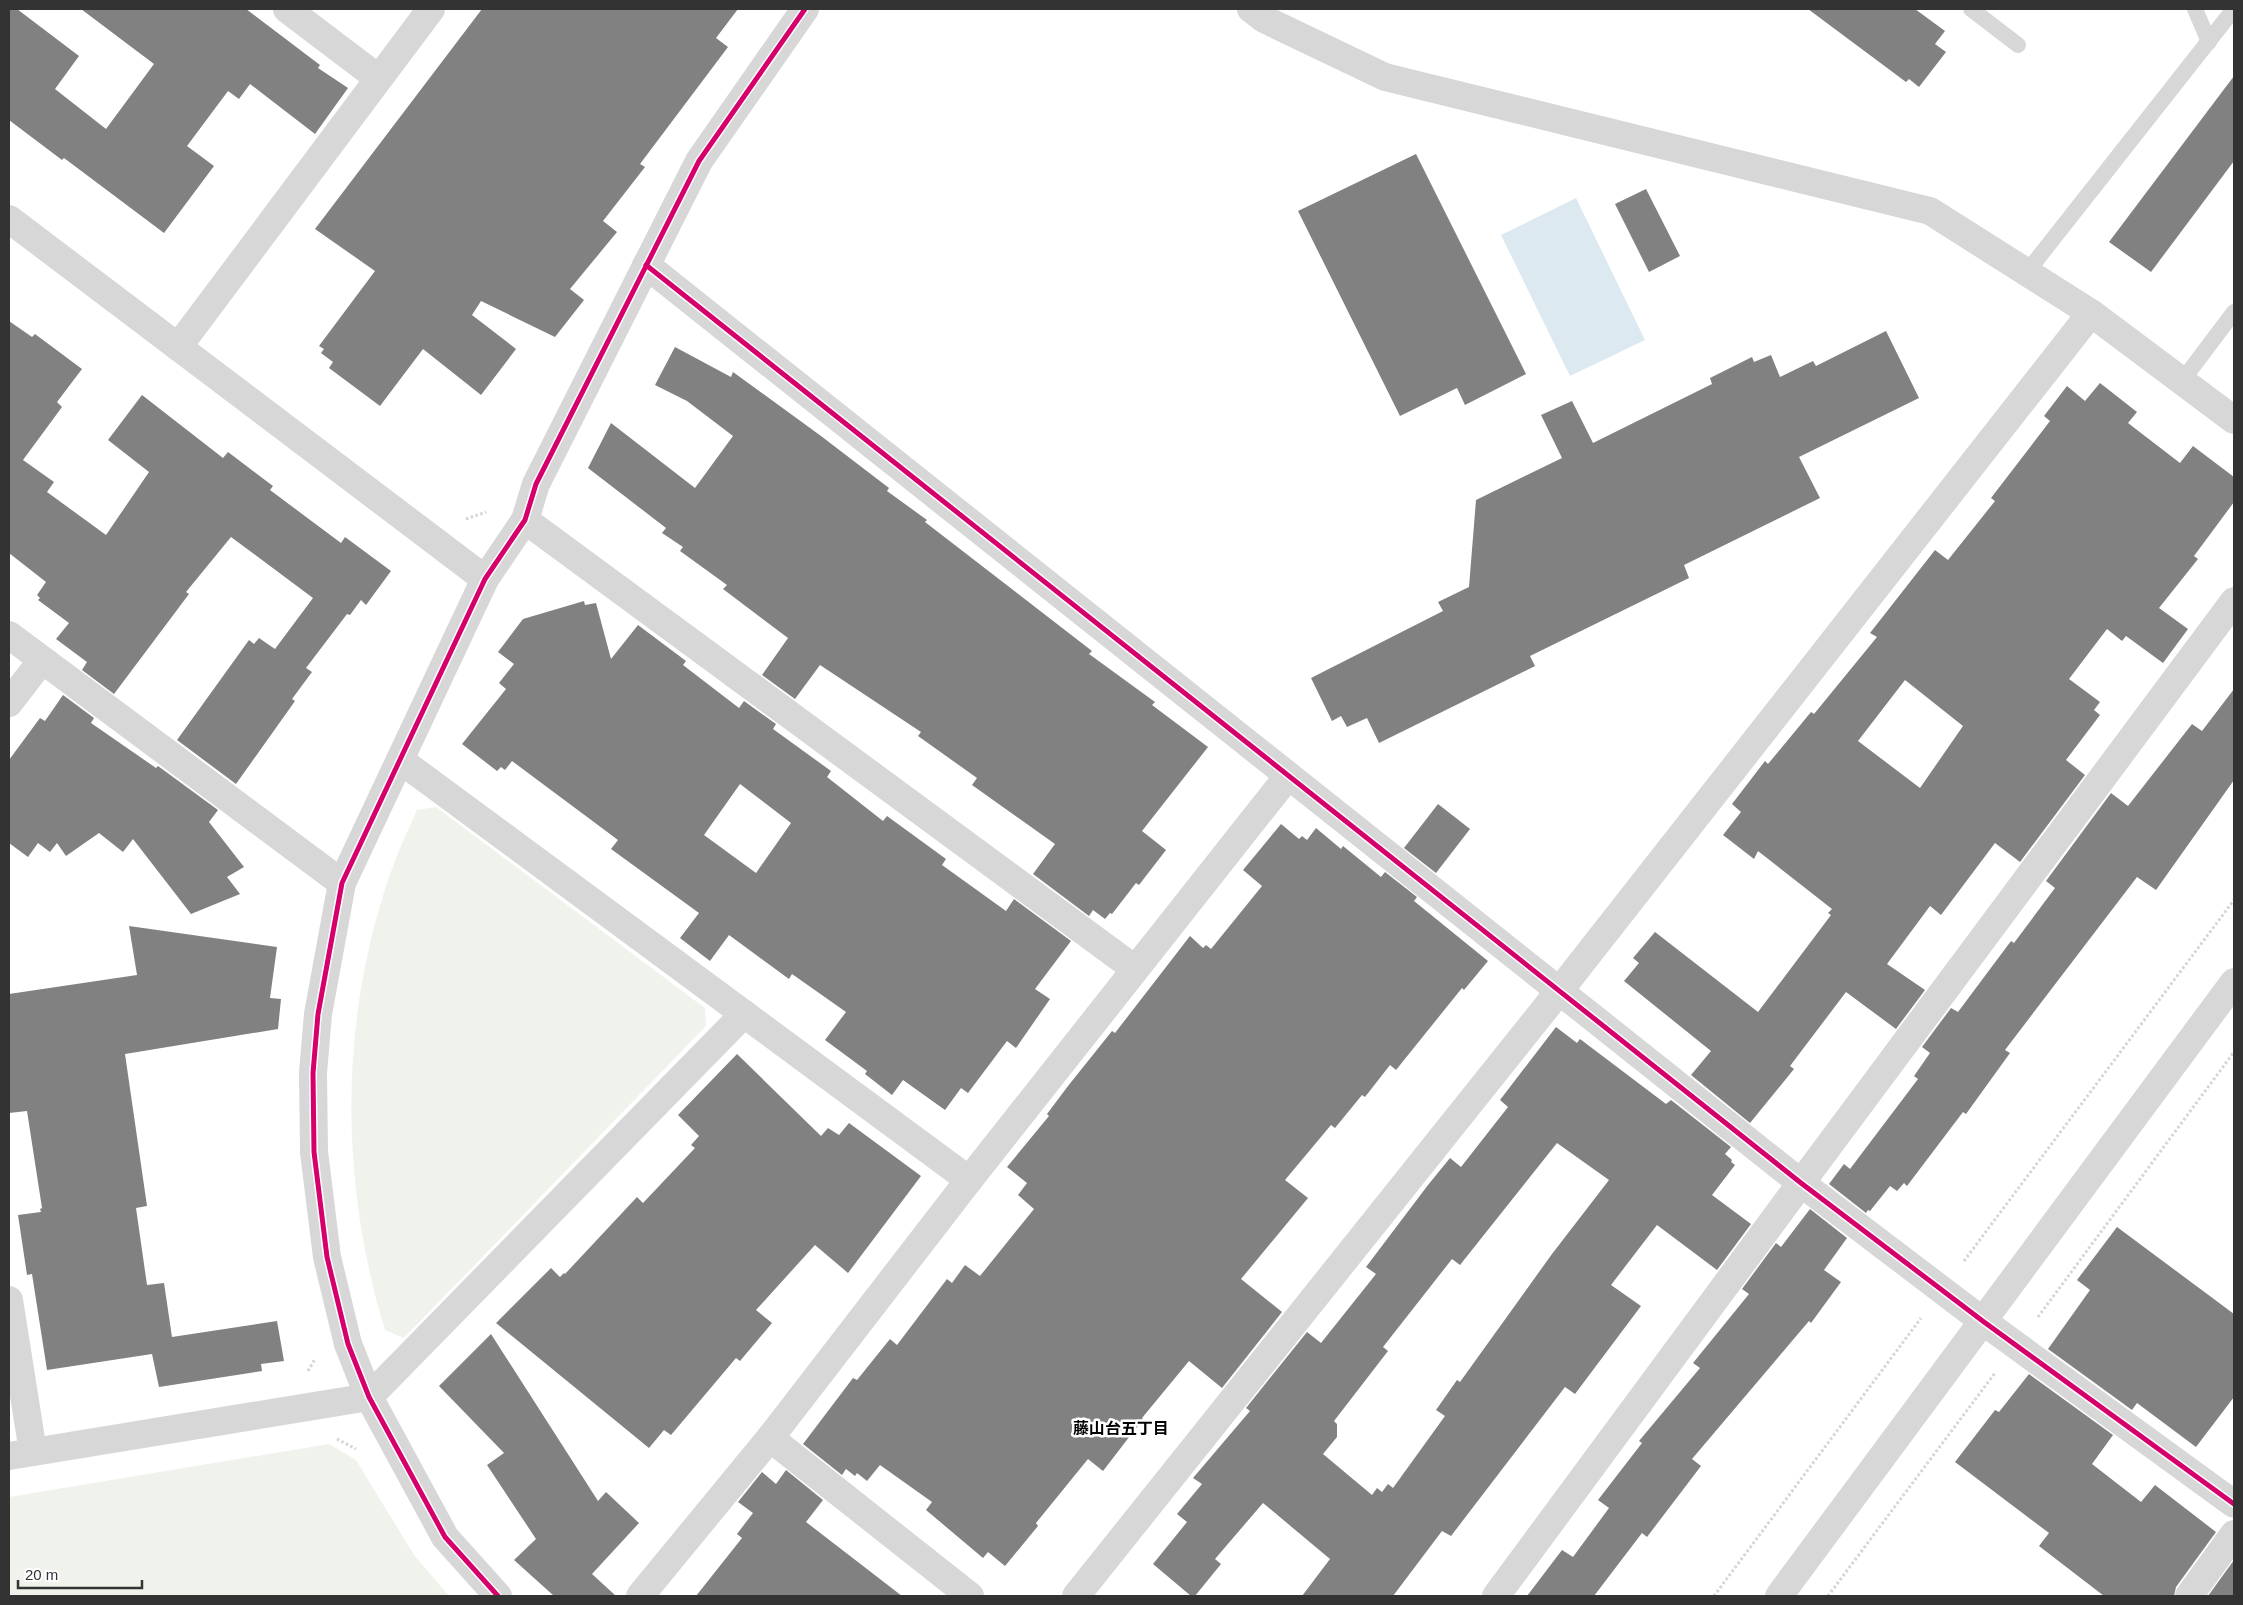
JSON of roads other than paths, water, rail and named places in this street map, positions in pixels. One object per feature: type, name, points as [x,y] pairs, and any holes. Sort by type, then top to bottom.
[{"type":"street","points":[[287,9],[378,78]]},
{"type":"street","points":[[178,347],[431,9]]},
{"type":"street","points":[[1251,9],[1264,19],[1385,77],[1930,211],[2092,313],[2234,420]]},
{"type":"street","points":[[498,1596],[445,1537],[369,1397],[348,1344],[327,1257],[314,1152],[313,1073],[318,1014],[342,883],[485,579],[525,520],[536,484],[698,161],[797,12]]},
{"type":"street","points":[[9,219],[485,579]]},
{"type":"street","points":[[646,265],[1800,1182],[1984,1322],[2234,1504]]},
{"type":"street","points":[[1076,1596],[1560,990],[2092,313]]},
{"type":"street","points":[[525,520],[1135,969]]},
{"type":"street","points":[[1496,1596],[1800,1182],[2234,601]]},
{"type":"street","points":[[9,635],[342,883]]},
{"type":"street","points":[[9,704],[42,660]]},
{"type":"street","points":[[400,760],[969,1180]]},
{"type":"street","points":[[640,1596],[770,1438],[969,1180],[1288,776]]},
{"type":"street","points":[[1779,1596],[1984,1322],[2234,982]]},
{"type":"street","points":[[9,1300],[21,1454],[369,1397],[744,1014]]},
{"type":"street","points":[[770,1438],[970,1596]]},
{"type":"street","points":[[2189,1596],[2234,1534]]},
{"type":"lane","points":[[1971,9],[2018,44]]},
{"type":"lane","points":[[2195,9],[2209,42]]},
{"type":"lane","points":[[2027,272],[2234,9]]},
{"type":"lane","points":[[2182,381],[2234,312]]},
{"type":"district","name":"藤山台五丁目","points":[[1121,1428]]}]
